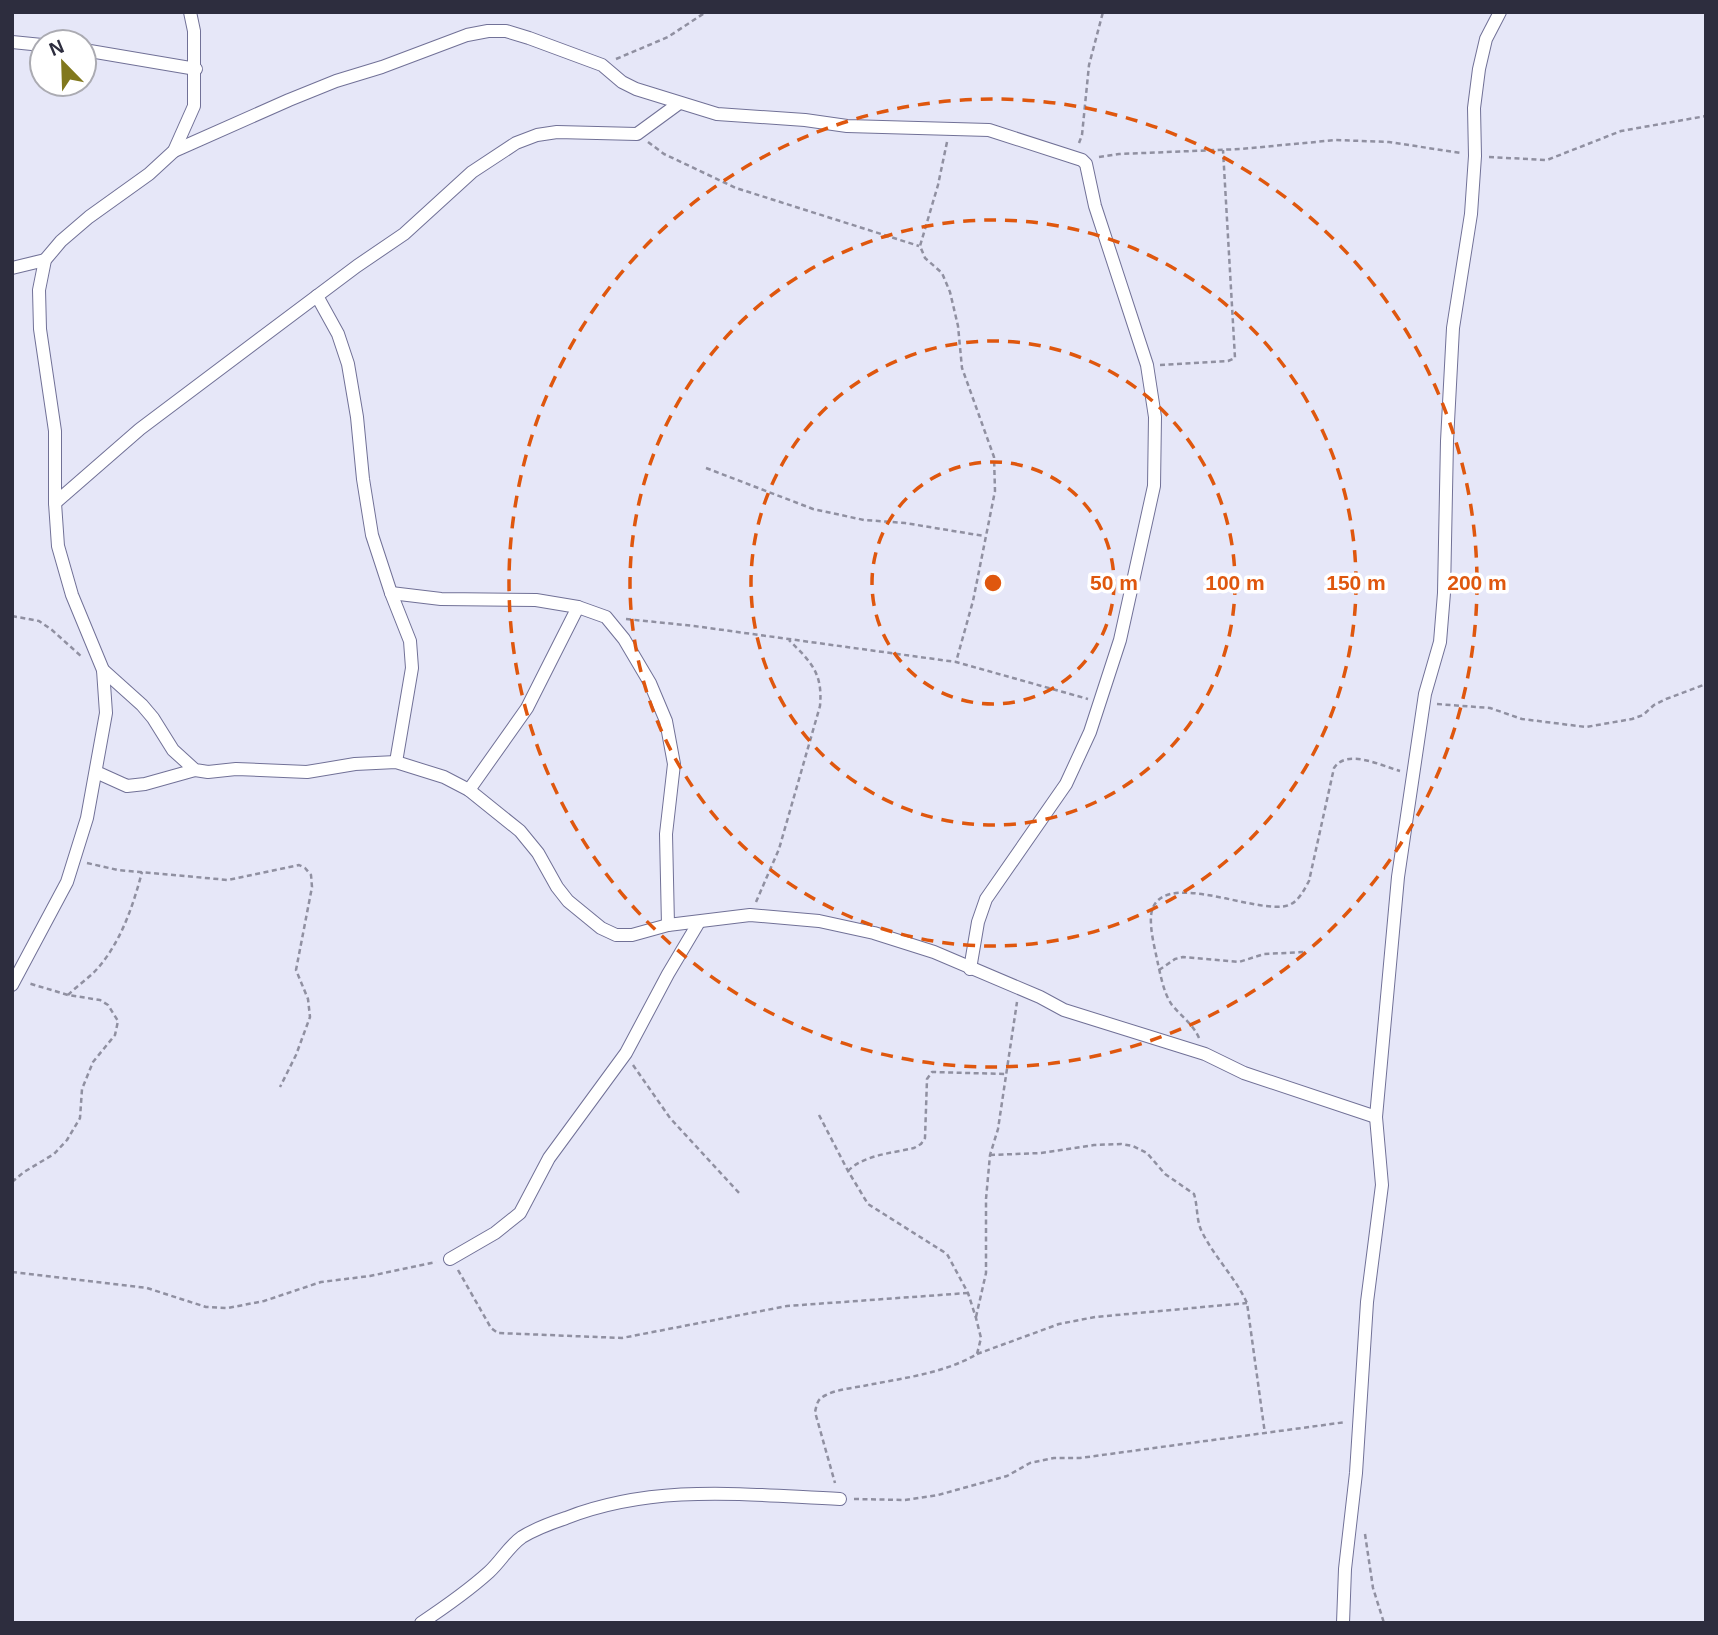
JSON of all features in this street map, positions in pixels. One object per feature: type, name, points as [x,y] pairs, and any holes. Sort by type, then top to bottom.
[{"type":"street","points":[[174,151],[194,106],[194,31],[190,12]]},
{"type":"street","points":[[1343,1623],[1367,1302],[1382,1185],[1376,1117],[1398,877],[1424,704],[1440,642],[1453,328],[1471,214],[1475,156],[1474,108],[1486,38],[1500,12]]},
{"type":"street","points":[[14,982],[68,882],[87,818],[106,713],[103,670],[72,594],[58,546],[55,431],[40,329],[39,290],[45,260],[89,217],[149,174],[174,151],[324,86],[488,31],[517,34],[603,65],[622,82],[636,89],[717,114],[805,120],[847,126],[989,131],[1078,158],[1086,164],[1095,206],[1146,365],[1155,417],[1154,486],[1120,640],[1090,732],[1066,784],[986,899],[978,922],[970,969]]},
{"type":"street","points":[[98,52],[195,69]]},
{"type":"street","points":[[55,503],[140,429],[404,234],[472,172],[516,143],[537,135],[557,132],[637,134],[678,104]]},
{"type":"street","points":[[12,268],[45,260]]},
{"type":"street","points":[[317,296],[338,334],[348,364],[372,535],[410,640],[412,668],[396,762]]},
{"type":"street","points":[[391,593],[441,599],[536,600],[578,607],[606,617],[624,639],[650,683],[666,721],[674,765],[666,834],[668,925]]},
{"type":"street","points":[[469,790],[527,708],[578,607]]},
{"type":"street","points":[[103,670],[142,705],[173,750],[195,770]]},
{"type":"street","points":[[96,772],[127,786],[154,782],[195,770],[307,772],[355,764],[396,762],[444,777],[469,790],[520,831],[538,853],[568,901],[601,929],[616,935],[632,935],[668,925],[750,915],[819,920],[874,933],[934,952],[1063,1010],[1205,1054],[1244,1073],[1376,1117]]},
{"type":"street","points":[[450,1259],[495,1233],[520,1213],[549,1158],[626,1053],[699,922]]},
{"type":"street","points":[[421,1623],[467,1591],[520,1539],[587,1509],[657,1495],[691,1493],[840,1499]]},
{"type":"path","points":[[603,65],[668,37],[706,12]]},
{"type":"path","points":[[1103,12],[1088,65],[1078,158],[1336,140],[1389,142],[1443,148],[1475,156],[1547,160],[1621,131],[1706,116]]},
{"type":"path","points":[[950,129],[920,246],[925,258],[942,273],[950,292],[958,326],[962,369],[994,457],[995,491],[973,601],[956,662]]},
{"type":"path","points":[[637,134],[664,154],[736,188],[920,246]]},
{"type":"path","points":[[1146,365],[1228,361],[1235,358],[1223,149]]},
{"type":"path","points":[[706,468],[813,509],[864,520],[905,523],[984,536]]},
{"type":"path","points":[[12,616],[38,621],[52,629],[76,653],[103,670]]},
{"type":"path","points":[[606,617],[694,626],[956,662],[1100,702]]},
{"type":"path","points":[[750,915],[779,849],[820,706],[819,677],[809,661],[788,639]]},
{"type":"path","points":[[1424,704],[1490,708],[1522,719],[1586,727],[1632,719],[1643,715],[1666,699],[1706,684]]},
{"type":"path","points":[[1205,1054],[1196,1030],[1171,1003],[1159,970],[1151,917],[1153,906],[1168,894],[1202,893],[1272,907],[1291,904],[1300,896],[1309,881],[1331,781],[1338,761],[1346,758],[1361,760],[1413,775]]},
{"type":"path","points":[[74,860],[118,870],[228,880],[299,865],[305,867],[311,875],[312,887],[296,970],[308,999],[310,1017],[296,1055],[280,1087]]},
{"type":"path","points":[[68,995],[98,968],[117,939],[132,909],[142,872]]},
{"type":"path","points":[[1159,970],[1183,957],[1239,962],[1264,954],[1305,952]]},
{"type":"path","points":[[12,1182],[23,1172],[54,1154],[67,1140],[80,1118],[82,1089],[93,1062],[115,1035],[118,1021],[108,1005],[100,1000],[14,982]]},
{"type":"path","points":[[976,1318],[986,1273],[986,1199],[990,1155],[998,1129],[1019,988]]},
{"type":"path","points":[[626,1053],[664,1110],[740,1194]]},
{"type":"path","points":[[848,1171],[862,1160],[914,1149],[921,1144],[925,1138],[928,1079],[932,1072],[1006,1074]]},
{"type":"path","points":[[819,1115],[868,1204],[947,1254],[968,1293],[976,1318],[981,1338],[977,1354]]},
{"type":"path","points":[[990,1155],[1041,1153],[1094,1145],[1133,1146],[1147,1153],[1165,1174],[1194,1194],[1201,1229],[1214,1254],[1239,1286],[1247,1303],[1265,1434]]},
{"type":"path","points":[[12,1272],[147,1288],[206,1307],[228,1308],[264,1301],[321,1282],[370,1276],[450,1259],[491,1328],[498,1333],[622,1338],[787,1306],[968,1293]]},
{"type":"path","points":[[1247,1303],[1095,1317],[1059,1324],[977,1354],[961,1363],[823,1396],[817,1402],[815,1412],[840,1499],[905,1500],[939,1495],[976,1486],[1007,1476],[1030,1463],[1054,1458],[1080,1458],[1360,1420]]},
{"type":"path","points":[[1363,1524],[1373,1588],[1384,1623]]}]
